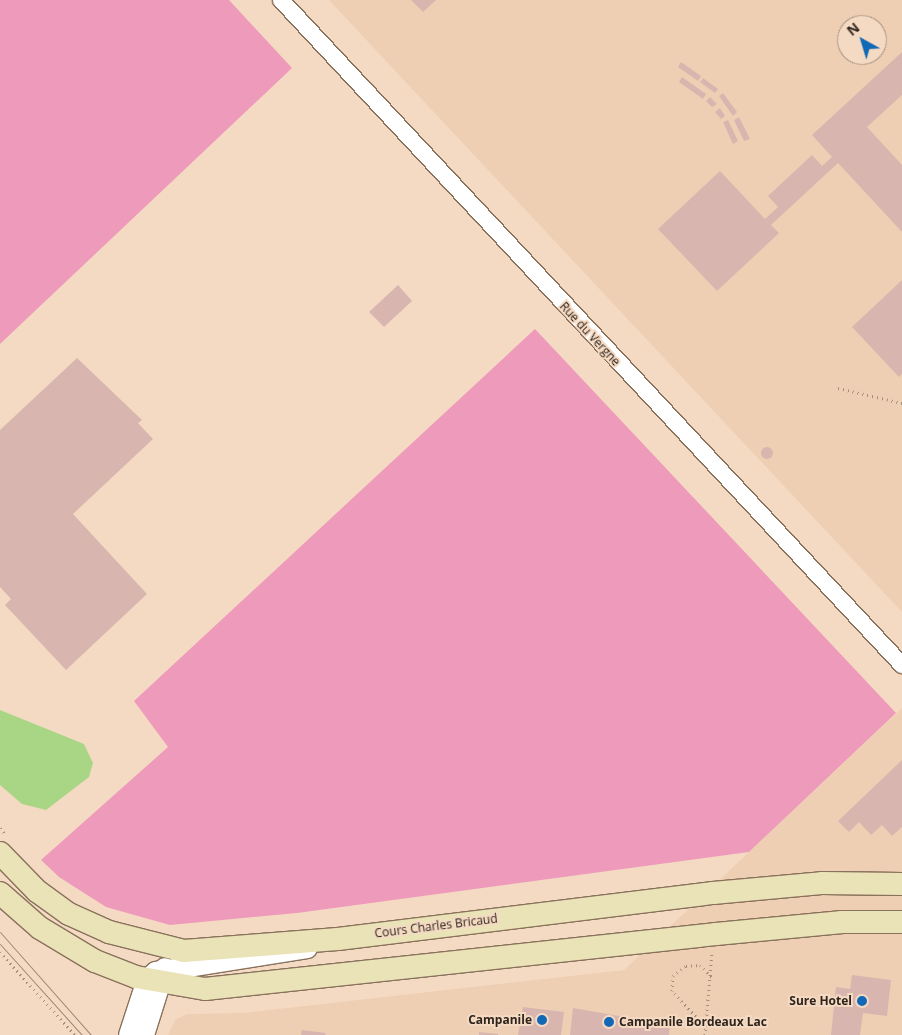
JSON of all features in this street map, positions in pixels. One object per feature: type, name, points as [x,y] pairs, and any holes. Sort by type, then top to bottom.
[{"type":"main road","name":"Cours Charles Bricaud","points":[[6,847],[37,891],[69,914],[109,932],[161,970]]},
{"type":"main road","name":"Cours Charles Bricaud","points":[[161,970],[205,950],[338,939],[723,892],[822,883],[902,884]]},
{"type":"main road","name":"Cours Charles Bricaud","points":[[0,893],[62,943],[161,970],[205,989],[716,934],[842,922],[902,922]]},
{"type":"street","name":"Rue du Vergne","points":[[281,0],[902,665]]},
{"type":"street","points":[[129,1035],[161,970]]},
{"type":"street","points":[[144,1035],[161,970]]},
{"type":"path","points":[[838,388],[902,403]]},
{"type":"path","points":[[0,828],[6,847]]},
{"type":"path","points":[[705,1035],[712,977],[712,951]]},
{"type":"path","points":[[0,952],[75,1035]]},
{"type":"path","points":[[706,1027],[672,991],[673,976],[686,966],[700,966],[712,977]]},
{"type":"shaded area","points":[[0,0],[229,0],[292,68],[0,344]]},
{"type":"shaded area","points":[[329,0],[902,0],[902,612]]},
{"type":"shaded area","points":[[535,329],[896,713],[749,852],[297,913],[170,925],[106,907],[59,877],[41,860],[168,747],[134,701]]},
{"type":"shaded area","points":[[902,708],[902,1035],[168,1035],[175,1020],[187,1014],[243,1013],[624,970]]},
{"type":"shaded area","points":[[0,710],[84,744],[93,763],[89,777],[46,810],[22,804],[0,785]]},
{"type":"building","points":[[411,0],[436,0],[423,12]]},
{"type":"building","points":[[902,52],[902,95],[867,127],[902,165],[902,232],[838,163],[771,225],[779,233],[717,291],[658,229],[720,171],[765,219],[778,207],[768,196],[812,155],[822,166],[832,157],[812,135]]},
{"type":"building","points":[[681,62],[701,76],[698,81],[678,67]]},
{"type":"building","points":[[682,77],[706,94],[703,99],[679,82]]},
{"type":"building","points":[[703,78],[718,89],[715,93],[700,82]]},
{"type":"building","points":[[723,93],[737,112],[733,116],[719,96]]},
{"type":"building","points":[[710,97],[717,104],[712,107],[706,101]]},
{"type":"building","points":[[720,108],[725,116],[721,119],[715,112]]},
{"type":"building","points":[[739,117],[750,139],[744,141],[734,120]]},
{"type":"building","points":[[728,120],[738,141],[733,144],[723,122]]},
{"type":"building","points":[[902,280],[902,374],[899,377],[852,327]]},
{"type":"building","points":[[398,285],[412,301],[384,327],[369,312]]},
{"type":"building","points":[[77,358],[142,420],[138,423],[153,439],[73,514],[147,594],[66,670],[5,605],[11,599],[0,587],[0,430]]},
{"type":"building","points":[[767,447],[773,453],[767,459],[761,453]]},
{"type":"building","points":[[902,760],[902,827],[892,836],[882,825],[871,835],[859,822],[849,832],[838,821]]},
{"type":"building","name":"Sure Hotel","points":[[852,975],[891,980],[887,1016],[863,1013],[860,1035],[831,1035],[836,987],[850,989]]},
{"type":"building","name":"Campanile","points":[[523,1007],[564,1012],[561,1035],[518,1035]]},
{"type":"building","name":"Campanile Bordeaux Lac","points":[[573,1008],[670,1025],[669,1035],[570,1035]]},
{"type":"building","points":[[302,1030],[326,1033],[325,1035],[301,1035]]},
{"type":"building","points":[[479,1032],[498,1034],[498,1035],[479,1035]]},
{"type":"tram line","points":[[0,932],[91,1035]]},
{"type":"tram line","points":[[0,944],[82,1035]]},
{"type":"place","name":"Sure Hotel","points":[[862,1001]]},
{"type":"place","name":"Campanile","points":[[542,1020]]},
{"type":"place","name":"Campanile Bordeaux Lac","points":[[609,1022]]}]
